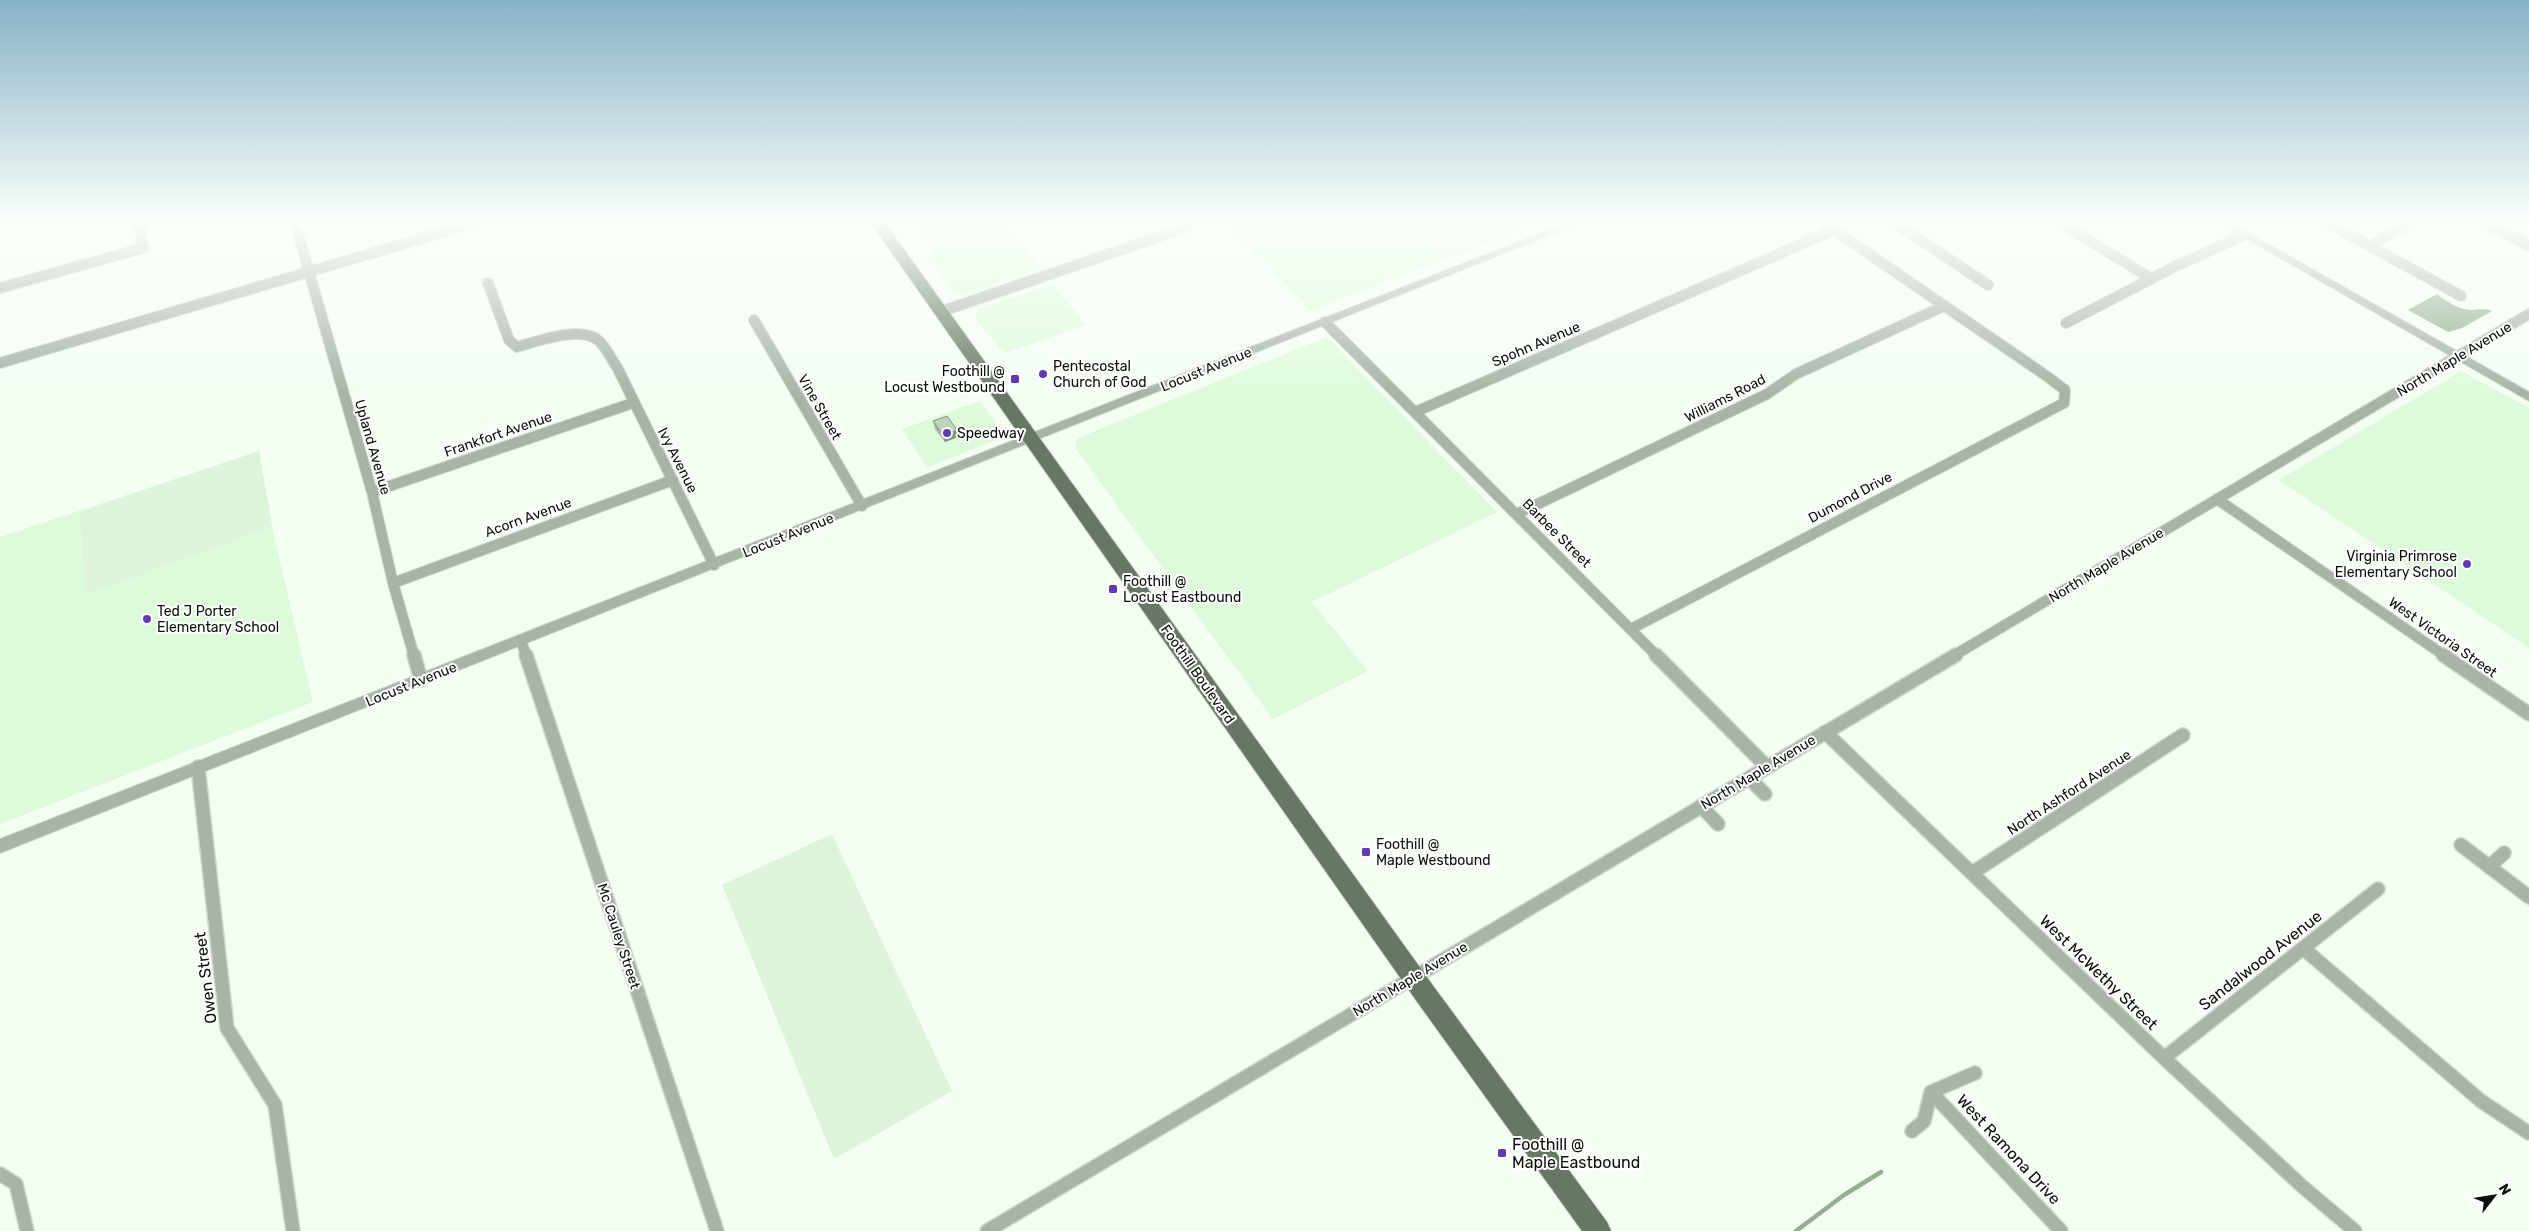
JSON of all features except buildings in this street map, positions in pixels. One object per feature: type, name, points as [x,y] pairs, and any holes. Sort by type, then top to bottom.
[{"type":"main road","name":"Foothill Boulevard","points":[[918,280],[1414,977]]},
{"type":"main road","points":[[1414,977],[1598,1231]]},
{"type":"street","points":[[0,288],[27,280]]},
{"type":"street","points":[[0,363],[280,280]]},
{"type":"street","name":"Upland Avenue","points":[[311,280],[372,492],[393,583],[421,680]]},
{"type":"street","points":[[940,312],[1032,280]]},
{"type":"street","name":"Locust Avenue","points":[[0,846],[1430,280]]},
{"type":"street","name":"Spohn Avenue","points":[[1415,412],[1718,280]]},
{"type":"street","points":[[1907,280],[1944,306]]},
{"type":"street","points":[[1981,280],[1988,285]]},
{"type":"street","points":[[2066,323],[2149,280]]},
{"type":"street","points":[[2324,280],[2529,397]]},
{"type":"street","points":[[2434,280],[2462,296]]},
{"type":"street","name":"Ivy Avenue","points":[[488,282],[509,340],[517,347],[564,336],[584,334],[598,340],[617,367],[714,565]]},
{"type":"street","name":"Dumond Drive","points":[[1631,629],[2052,407],[2064,403],[2067,395],[2058,385],[1944,306]]},
{"type":"street","name":"Williams Road","points":[[1517,514],[1767,394],[1796,374],[1944,306]]},
{"type":"street","name":"North Maple Avenue","points":[[987,1231],[2529,315]]},
{"type":"street","name":"Vine Street","points":[[754,320],[862,506]]},
{"type":"street","name":"Barbee Street","points":[[1325,322],[1767,767]]},
{"type":"street","name":"Frankfort Avenue","points":[[372,492],[633,403]]},
{"type":"street","name":"Acorn Avenue","points":[[393,583],[673,480]]},
{"type":"street","name":"West Victoria Street","points":[[2218,499],[2529,714]]},
{"type":"street","name":"Mc Cauley Street","points":[[521,640],[716,1231]]},
{"type":"street","name":"West McWethy Street","points":[[1825,732],[2164,1058],[2304,1187],[2355,1231]]},
{"type":"street","name":"North Ashford Avenue","points":[[1972,873],[2182,736]]},
{"type":"street","name":"Owen Street","points":[[198,767],[228,1028],[275,1106],[293,1231]]},
{"type":"street","points":[[1749,778],[1765,794]]},
{"type":"street","points":[[1701,806],[1718,824]]},
{"type":"street","points":[[2460,844],[2529,897]]},
{"type":"street","points":[[2489,866],[2504,853]]},
{"type":"street","name":"Sandalwood Avenue","points":[[2164,1058],[2378,889]]},
{"type":"street","points":[[2304,949],[2481,1101],[2529,1133]]},
{"type":"street","points":[[1912,1131],[1924,1121],[1932,1092],[1975,1073]]},
{"type":"street","name":"West Ramona Drive","points":[[1932,1092],[2061,1231]]},
{"type":"street","points":[[0,1174],[16,1184],[27,1231]]},
{"type":"shaded area","points":[[945,280],[1008,280],[965,295],[955,294]]},
{"type":"shaded area","points":[[1280,280],[1390,280],[1310,311]]},
{"type":"shaded area","points":[[1053,284],[1086,325],[1004,353],[974,317],[980,309]]},
{"type":"shaded area","points":[[2437,294],[2457,307],[2492,311],[2462,328],[2448,332],[2408,310]]},
{"type":"shaded area","points":[[1327,337],[1497,512],[1312,602],[1368,671],[1273,719],[1075,448],[1078,438]]},
{"type":"shaded area","name":"Virginia Primrose Elementary School","points":[[2461,371],[2529,408],[2529,648],[2279,480]]},
{"type":"shaded area","points":[[980,401],[1001,431],[1001,438],[927,468],[902,429]]},
{"type":"shaded area","name":"Ted J Porter Elementary School","points":[[259,451],[272,527],[313,702],[0,824],[0,537]]},
{"type":"shaded area","points":[[259,451],[272,527],[85,595],[80,512]]},
{"type":"shaded area","points":[[832,834],[952,1091],[834,1159],[722,885]]},
{"type":"waterway","points":[[1796,1231],[1844,1195],[1881,1172]]},
{"type":"place","name":"Pentecostal Church of God","points":[[1043,374]]},
{"type":"place","name":"Foothill @ Locust Westbound","points":[[1015,379]]},
{"type":"place","name":"Speedway","points":[[947,433]]},
{"type":"place","name":"Virginia Primrose Elementary School","points":[[2467,564]]},
{"type":"place","name":"Foothill @ Locust Eastbound","points":[[1113,589]]},
{"type":"place","name":"Ted J Porter Elementary School","points":[[147,619]]},
{"type":"place","name":"Foothill @ Maple Westbound","points":[[1366,852]]},
{"type":"place","name":"Foothill @ Maple Eastbound","points":[[1502,1153]]}]
